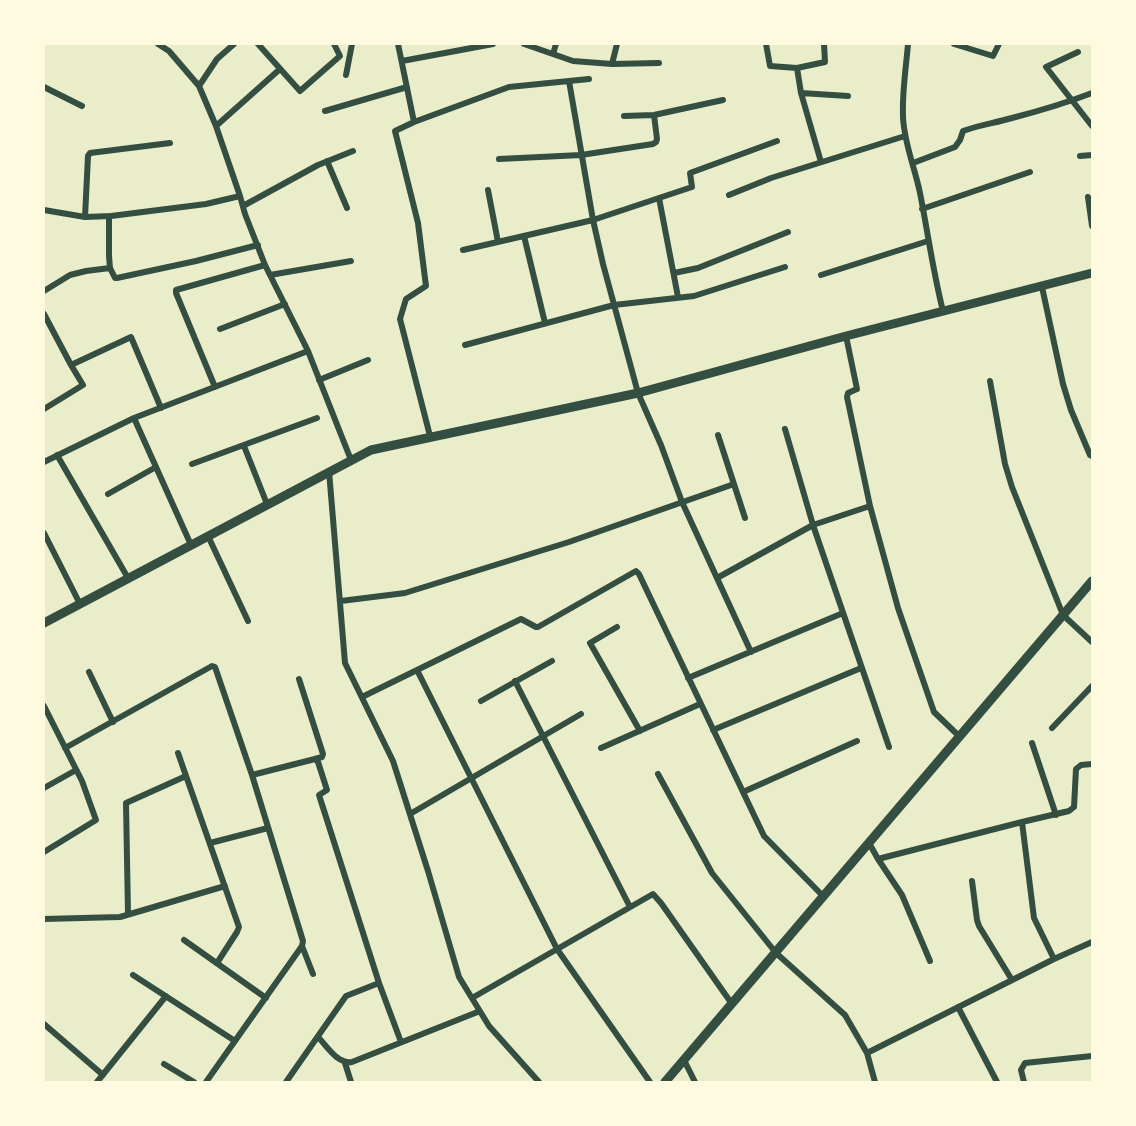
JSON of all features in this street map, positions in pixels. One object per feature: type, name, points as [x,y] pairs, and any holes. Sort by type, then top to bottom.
[{"type":"main road","points":[[44,623],[371,450],[638,393],[846,336],[1092,273]]},
{"type":"main road","points":[[665,1083],[1092,581]]},
{"type":"street","points":[[158,44],[169,51],[199,86],[216,126],[265,265],[308,351],[351,460]]},
{"type":"street","points":[[199,86],[217,59],[234,44]]},
{"type":"street","points":[[258,44],[300,91],[340,56],[334,44]]},
{"type":"street","points":[[346,75],[352,44]]},
{"type":"street","points":[[398,44],[414,122]]},
{"type":"street","points":[[402,61],[493,44]]},
{"type":"street","points":[[524,44],[573,61],[612,64],[659,63]]},
{"type":"street","points":[[553,54],[556,44]]},
{"type":"street","points":[[612,64],[616,46],[622,44]]},
{"type":"street","points":[[766,44],[770,66],[797,68],[825,62],[824,44]]},
{"type":"street","points":[[908,44],[903,97],[905,136],[913,163],[943,311]]},
{"type":"street","points":[[954,44],[993,56],[999,44]]},
{"type":"street","points":[[1078,52],[1046,67],[1092,126]]},
{"type":"street","points":[[797,68],[801,93],[821,162]]},
{"type":"street","points":[[216,126],[280,69]]},
{"type":"street","points":[[430,436],[400,319],[406,299],[426,286],[418,223],[395,131],[509,87],[589,79]]},
{"type":"street","points":[[568,81],[593,220],[638,393],[661,445],[682,502],[751,652]]},
{"type":"street","points":[[44,87],[82,106]]},
{"type":"street","points":[[326,111],[407,87]]},
{"type":"street","points":[[801,93],[848,96]]},
{"type":"street","points":[[913,163],[955,147],[963,131],[1092,93]]},
{"type":"street","points":[[624,116],[654,115],[723,100]]},
{"type":"street","points":[[499,159],[581,155],[653,144],[657,139],[654,115]]},
{"type":"street","points":[[729,195],[771,178],[905,136]]},
{"type":"street","points":[[463,250],[593,220],[692,187],[690,173],[777,141]]},
{"type":"street","points":[[85,217],[90,153],[170,143]]},
{"type":"street","points":[[243,206],[318,165],[354,151]]},
{"type":"street","points":[[1080,156],[1092,155]]},
{"type":"street","points":[[327,161],[347,208]]},
{"type":"street","points":[[922,209],[1030,171]]},
{"type":"street","points":[[488,190],[498,242]]},
{"type":"street","points":[[44,210],[85,217],[110,216],[206,204],[240,196]]},
{"type":"street","points":[[1088,197],[1092,226]]},
{"type":"street","points":[[659,198],[678,297]]},
{"type":"street","points":[[110,216],[109,256],[110,268],[115,278],[258,245]]},
{"type":"street","points":[[674,273],[698,268],[788,232]]},
{"type":"street","points":[[524,236],[545,323]]},
{"type":"street","points":[[821,274],[928,241]]},
{"type":"street","points":[[270,274],[351,261]]},
{"type":"street","points":[[215,387],[176,291],[265,265]]},
{"type":"street","points":[[465,345],[614,305],[694,296],[785,267]]},
{"type":"street","points":[[44,291],[70,275],[110,268]]},
{"type":"street","points":[[1042,287],[1063,384],[1071,410],[1092,456]]},
{"type":"street","points":[[220,329],[285,304]]},
{"type":"street","points":[[44,314],[83,385],[44,409]]},
{"type":"street","points":[[846,336],[857,388],[848,393],[847,397],[870,506],[898,608],[934,712],[960,737]]},
{"type":"street","points":[[71,365],[131,337],[161,408]]},
{"type":"street","points":[[44,462],[134,418],[308,351]]},
{"type":"street","points":[[319,380],[368,360]]},
{"type":"street","points":[[990,381],[1005,464],[1012,487],[1063,615],[1092,642]]},
{"type":"street","points":[[134,418],[191,545]]},
{"type":"street","points":[[192,464],[316,418]]},
{"type":"street","points":[[785,429],[813,525],[889,747]]},
{"type":"street","points":[[718,435],[745,518]]},
{"type":"street","points":[[244,446],[267,504]]},
{"type":"street","points":[[57,455],[128,578]]},
{"type":"street","points":[[108,494],[156,467]]},
{"type":"street","points":[[329,471],[345,663],[393,760],[459,977],[489,1026],[538,1083]]},
{"type":"street","points":[[341,601],[405,593],[569,542],[734,484]]},
{"type":"street","points":[[717,578],[813,525],[870,506]]},
{"type":"street","points":[[44,533],[80,604]]},
{"type":"street","points":[[208,536],[248,621]]},
{"type":"street","points":[[362,698],[521,619],[538,627],[636,571],[764,836],[824,896]]},
{"type":"street","points":[[688,678],[843,613]]},
{"type":"street","points":[[616,627],[590,643],[640,731]]},
{"type":"street","points":[[481,700],[552,662]]},
{"type":"street","points":[[65,748],[212,666],[215,667],[252,775],[303,941],[302,946],[206,1083]]},
{"type":"street","points":[[713,730],[861,669]]},
{"type":"street","points":[[417,670],[557,949],[650,1083]]},
{"type":"street","points":[[89,672],[113,722]]},
{"type":"street","points":[[252,775],[322,757],[323,751],[299,679]]},
{"type":"street","points":[[515,681],[630,907]]},
{"type":"street","points":[[1052,728],[1092,686]]},
{"type":"street","points":[[602,748],[700,704]]},
{"type":"street","points":[[44,706],[76,770],[96,820],[44,852]]},
{"type":"street","points":[[410,814],[581,714]]},
{"type":"street","points":[[743,792],[857,741]]},
{"type":"street","points":[[1032,743],[1056,815]]},
{"type":"street","points":[[178,753],[239,927],[217,963]]},
{"type":"street","points":[[315,759],[327,790],[320,795],[379,984],[401,1042]]},
{"type":"street","points":[[878,859],[1069,812],[1074,807],[1076,769],[1081,765],[1092,764]]},
{"type":"street","points":[[44,788],[76,770]]},
{"type":"street","points":[[658,774],[712,873],[776,953],[845,1015],[867,1053],[875,1083]]},
{"type":"street","points":[[128,914],[126,803],[186,776]]},
{"type":"street","points":[[1022,822],[1034,918],[1054,959]]},
{"type":"street","points":[[210,843],[268,828]]},
{"type":"street","points":[[869,843],[902,895],[930,961]]},
{"type":"street","points":[[972,881],[979,926],[1012,980]]},
{"type":"street","points":[[44,919],[120,916],[225,886]]},
{"type":"street","points":[[472,998],[652,894],[661,903],[732,1004]]},
{"type":"street","points":[[184,940],[266,998]]},
{"type":"street","points":[[867,1053],[1092,942]]},
{"type":"street","points":[[302,946],[313,974]]},
{"type":"street","points":[[133,975],[235,1041]]},
{"type":"street","points":[[286,1083],[346,996],[379,984]]},
{"type":"street","points":[[97,1083],[166,996]]},
{"type":"street","points":[[958,1007],[997,1083]]},
{"type":"street","points":[[318,1036],[340,1061],[352,1062],[480,1011]]},
{"type":"street","points":[[44,1024],[103,1075]]},
{"type":"street","points":[[1024,1083],[1021,1070],[1024,1063],[1092,1056]]},
{"type":"street","points":[[684,1060],[695,1083]]},
{"type":"street","points":[[345,1063],[351,1083]]},
{"type":"street","points":[[164,1064],[194,1083]]}]
